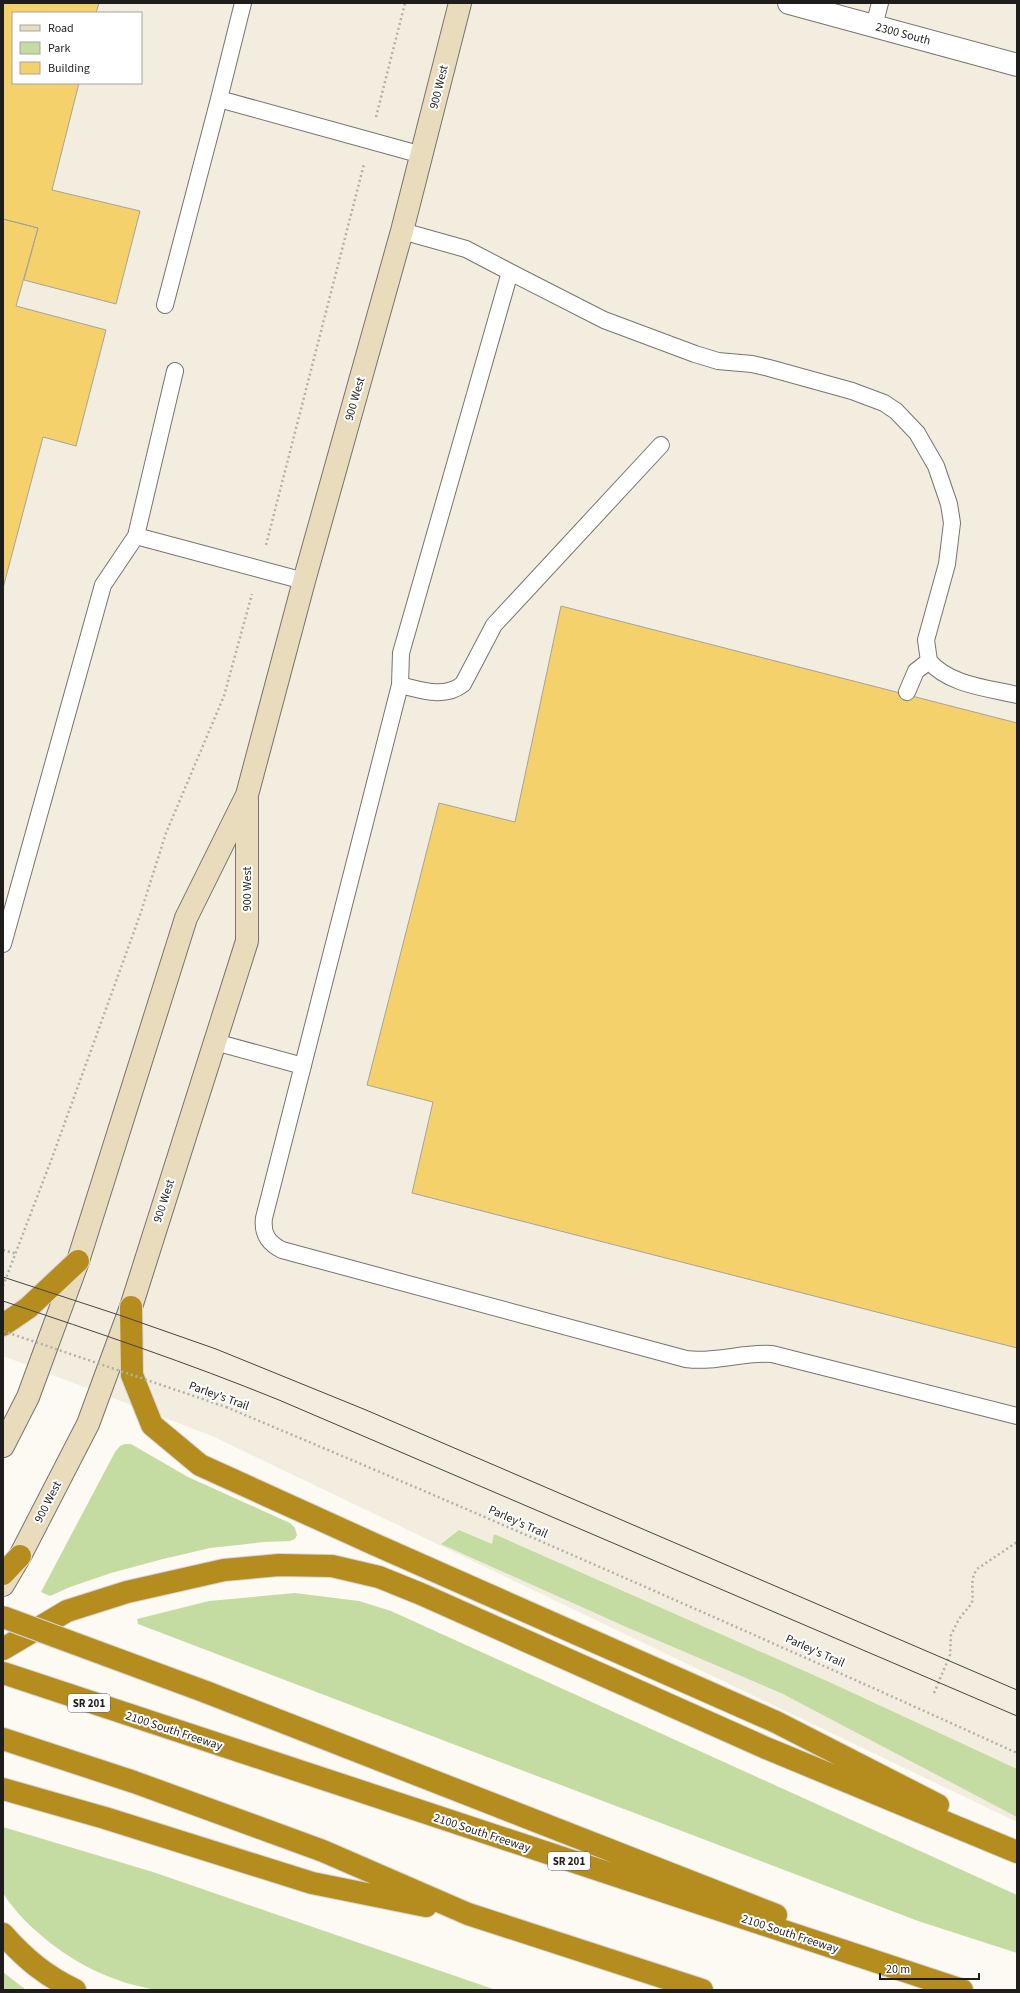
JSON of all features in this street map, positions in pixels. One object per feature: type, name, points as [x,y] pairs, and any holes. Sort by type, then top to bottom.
[{"type":"highway","points":[[3,1325],[28,1308],[78,1261]]},
{"type":"highway","points":[[131,1307],[132,1375],[152,1425],[200,1465],[376,1546],[776,1722],[1017,1845]]},
{"type":"highway","points":[[3,1574],[20,1556]]},
{"type":"highway","points":[[3,1649],[67,1611],[142,1588],[224,1570],[279,1565],[332,1566],[379,1577],[421,1594],[766,1748],[1017,1852]]},
{"type":"highway","points":[[3,1617],[206,1692],[969,1990]]},
{"type":"highway","name":"2100 South Freeway","points":[[3,1674],[175,1732],[962,1990]]},
{"type":"highway","points":[[3,1739],[134,1782],[323,1852],[468,1914],[702,1990]]},
{"type":"highway","points":[[3,1789],[105,1818],[312,1883],[468,1914]]},
{"type":"highway","points":[[3,1934],[18,1951],[50,1978],[75,1990]]},
{"type":"main road","name":"900 West","points":[[3,1446],[28,1397],[78,1261],[186,918],[247,795],[304,581],[402,230],[460,3]]},
{"type":"main road","name":"900 West","points":[[3,1585],[20,1556],[88,1424],[131,1307],[247,941],[247,795]]},
{"type":"street","name":"2300 South","points":[[789,3],[1017,65]]},
{"type":"lane","points":[[165,305],[243,3]]},
{"type":"lane","points":[[874,26],[880,3]]},
{"type":"lane","points":[[219,99],[422,155]]},
{"type":"lane","points":[[402,230],[466,249],[604,320],[701,356],[718,361],[752,364],[852,390],[884,403],[896,411],[917,433],[930,455],[943,484],[949,504],[952,523],[947,564],[926,640],[930,661],[944,674],[980,686],[1017,695]]},
{"type":"lane","points":[[510,272],[401,653],[400,684],[264,1218],[264,1233],[268,1240],[282,1250],[686,1358],[707,1361],[746,1354],[772,1354],[1017,1416]]},
{"type":"lane","points":[[3,944],[103,585],[136,536],[175,371]]},
{"type":"lane","points":[[400,684],[439,693],[456,689],[463,684],[494,625],[661,445]]},
{"type":"lane","points":[[136,536],[304,581]]},
{"type":"lane","points":[[907,692],[916,671],[930,661]]},
{"type":"lane","points":[[215,1042],[303,1066]]},
{"type":"path","points":[[3,1286],[17,1254],[140,915],[166,833],[224,696],[259,569],[405,3]]},
{"type":"path","points":[[3,1250],[17,1254]]},
{"type":"path","name":"Parley's Trail","points":[[3,1331],[226,1407],[385,1474],[804,1656],[1017,1753]]},
{"type":"path","points":[[934,1693],[950,1655],[951,1635],[959,1619],[972,1603],[971,1584],[974,1574],[977,1569],[1017,1542]]},
{"type":"shaded area","points":[[3,3],[1017,3],[1017,1822],[212,1436],[3,1356]]},
{"type":"green space","points":[[131,1444],[188,1477],[290,1523],[295,1528],[297,1535],[295,1539],[290,1541],[264,1542],[210,1548],[111,1573],[70,1587],[50,1596],[41,1592],[115,1452],[120,1446]]},
{"type":"green space","points":[[459,1530],[492,1544],[494,1534],[827,1681],[1017,1769],[1017,1817],[781,1693],[624,1626],[441,1544]]},
{"type":"green space","points":[[295,1593],[359,1601],[391,1611],[1017,1895],[1017,1953],[918,1921],[138,1624],[137,1619],[209,1601]]},
{"type":"green space","points":[[3,1827],[153,1872],[496,1990],[156,1990],[132,1985],[102,1974],[70,1957],[39,1933],[13,1907],[3,1893]]},
{"type":"green space","points":[[3,1972],[26,1990],[3,1990]]},
{"type":"building","points":[[3,3],[99,3],[96,12],[12,12],[12,84],[79,84],[52,190],[140,211],[116,304],[24,280],[38,228],[3,219]]},
{"type":"building","points":[[3,219],[38,228],[16,306],[106,330],[76,446],[43,437],[3,588]]},
{"type":"building","points":[[561,606],[1017,723],[1017,1348],[412,1193],[433,1102],[367,1085],[439,803],[515,822]]},
{"type":"tram line","points":[[3,1277],[216,1349],[366,1410],[1017,1690]]},
{"type":"tram line","points":[[3,1301],[107,1336],[245,1386],[1017,1716]]}]
